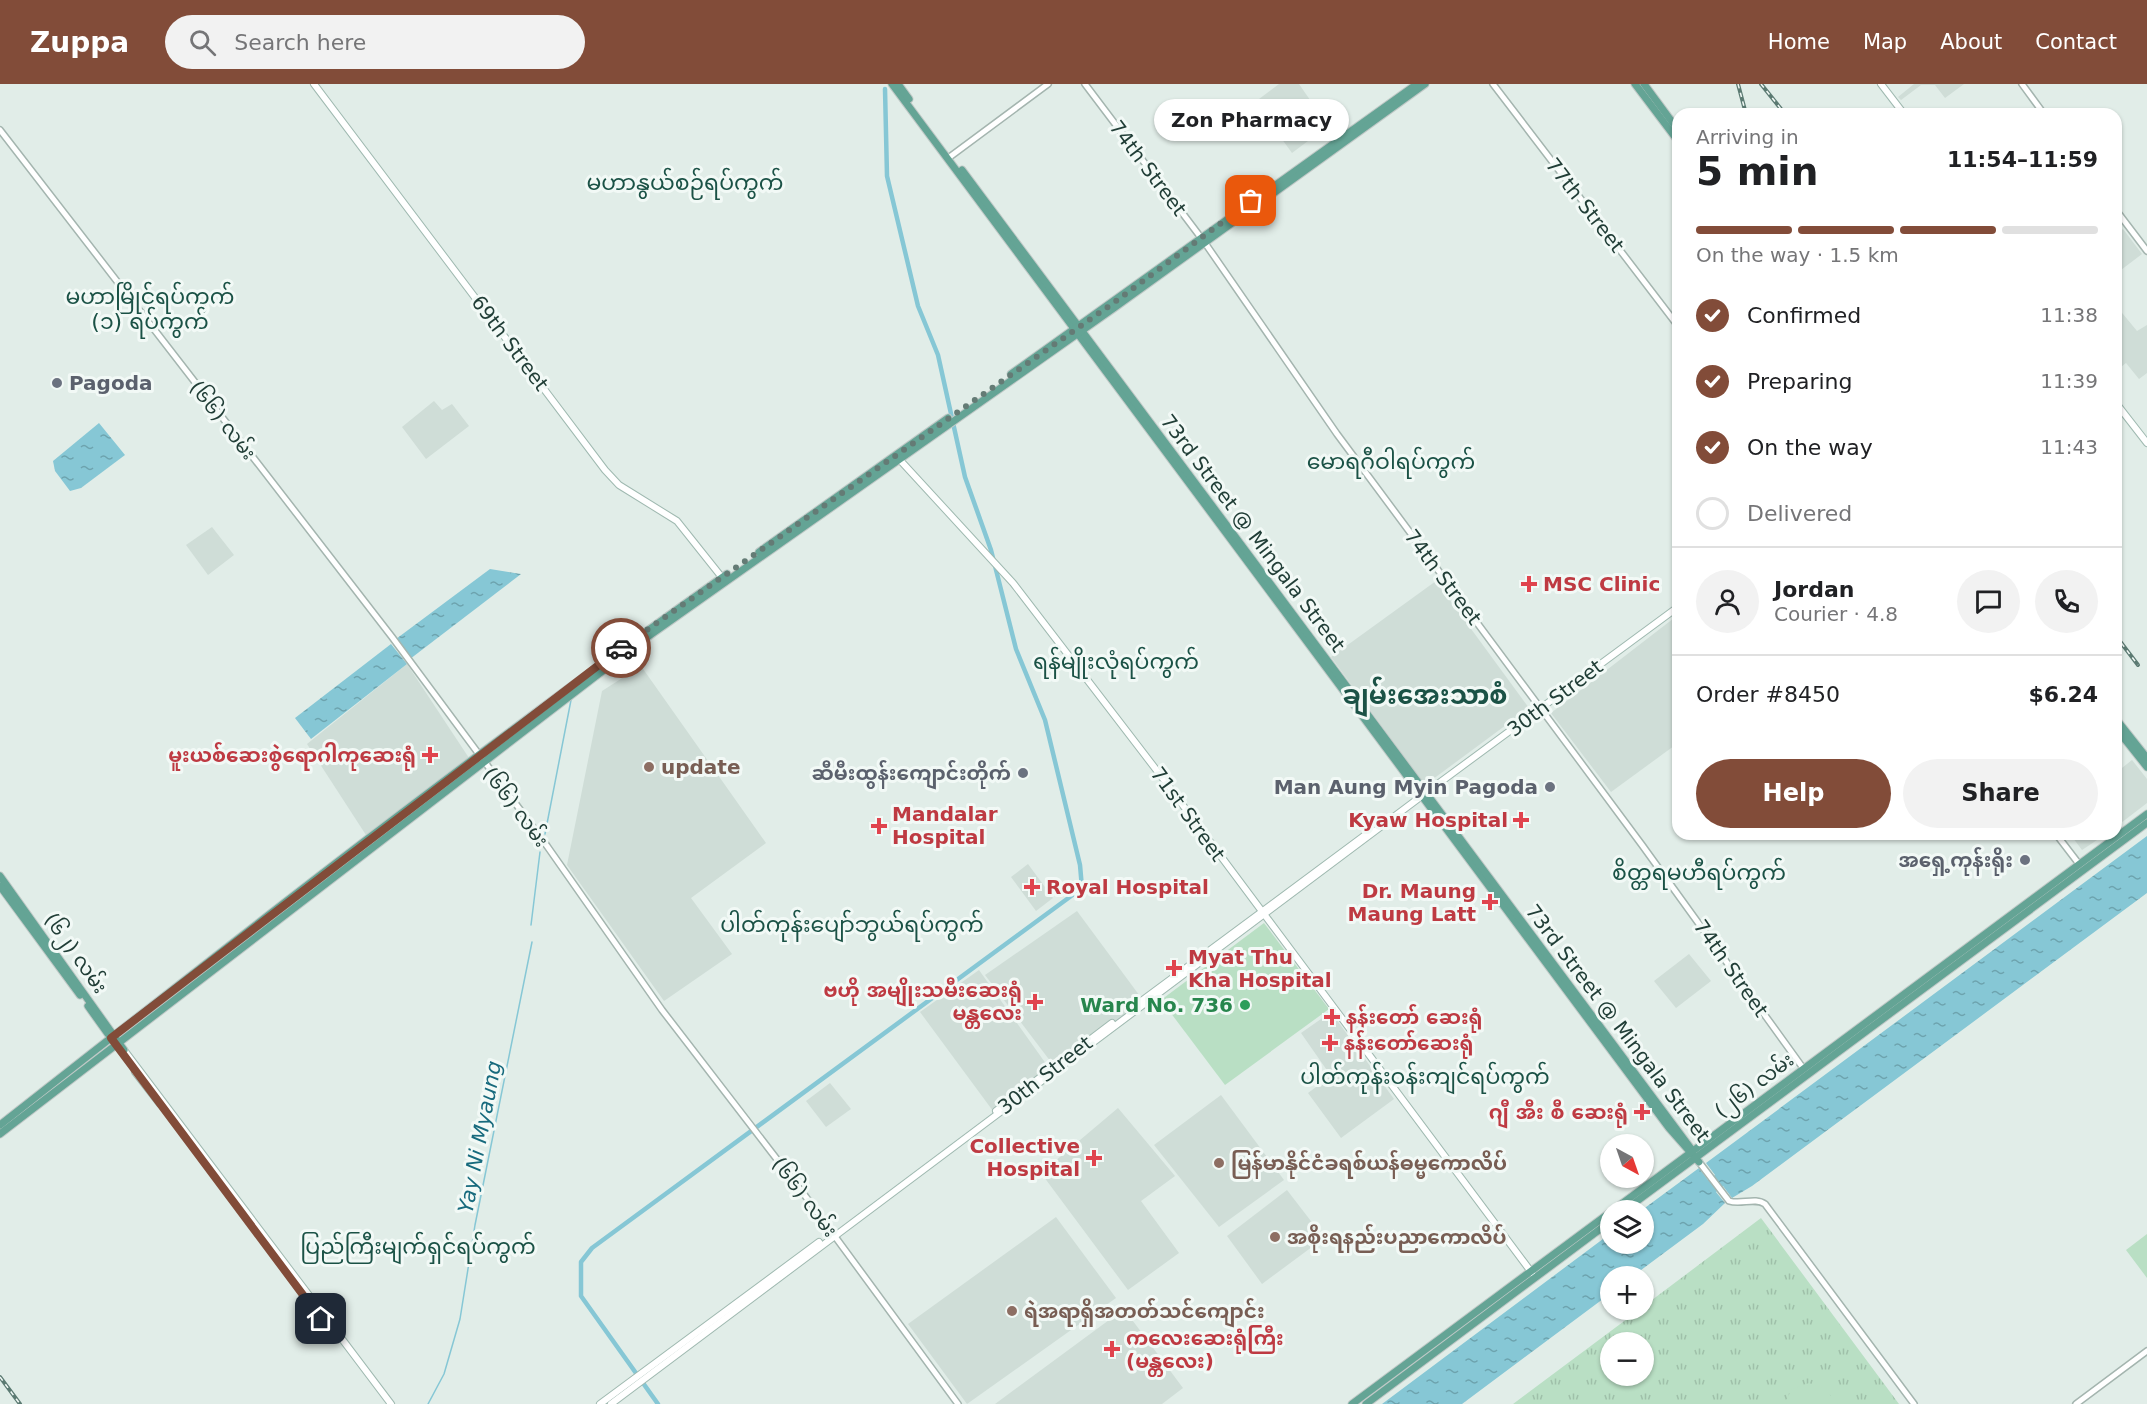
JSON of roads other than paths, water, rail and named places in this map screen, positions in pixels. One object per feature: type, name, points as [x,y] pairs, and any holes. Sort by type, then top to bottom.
[{"type":"main road","name":"69th Street","points":[[314,84],[605,470],[619,485],[677,521],[724,580]]},
{"type":"main road","name":"73rd Street @ Mingala Street","points":[[892,84],[1425,793],[1698,1161]]},
{"type":"main road","name":"73rd Street @ Mingala Street","points":[[898,84],[1077,331]]},
{"type":"main road","points":[[0,1125],[112,1036],[534,718],[724,580],[1203,241],[1417,84]]},
{"type":"main road","points":[[1253,204],[1425,84]]},
{"type":"main road","points":[[1635,84],[1672,123]]},
{"type":"main road","points":[[1644,84],[1672,131]]},
{"type":"main road","points":[[1881,84],[1899,108]]},
{"type":"main road","points":[[2122,411],[2147,443]]},
{"type":"main road","points":[[724,580],[899,459],[926,436]]},
{"type":"main road","name":"71st Street","points":[[899,459],[1008,577],[1161,776],[1262,915],[1529,1271]]},
{"type":"main road","name":"30th Street","points":[[611,1404],[640,1379],[1016,1097],[1672,612]]},
{"type":"main road","points":[[2122,726],[2147,758]]},
{"type":"main road","points":[[2122,736],[2147,767]]},
{"type":"main road","points":[[0,1134],[120,1047],[480,759]]},
{"type":"main road","name":"(၂၆) လမ်း","points":[[2122,832],[2147,814]]},
{"type":"main road","name":"(၂၆) လမ်း","points":[[1640,1200],[1698,1161],[2147,823]]},
{"type":"main road","name":"(၂၆) လမ်း","points":[[1352,1404],[2112,840]]},
{"type":"main road","name":"(၆၂) လမ်း","points":[[0,876],[112,1036]]},
{"type":"main road","name":"(၆၂) လမ်း","points":[[0,886],[120,1047]]},
{"type":"main road","points":[[120,1047],[386,1404]]},
{"type":"main road","points":[[120,1047],[391,1404]]},
{"type":"main road","points":[[1366,1404],[1600,1230]]},
{"type":"main road","points":[[1529,1271],[1536,1279]]},
{"type":"main road","name":"30th Street","points":[[600,1404],[640,1379]]},
{"type":"street","points":[[951,156],[1048,84]]},
{"type":"street","name":"74th Street","points":[[1085,84],[1203,241],[1336,434],[1722,954],[1803,1068]]},
{"type":"street","name":"77th Street","points":[[1493,84],[1672,318]]},
{"type":"street","points":[[2022,84],[2040,108]]},
{"type":"street","name":"(၆၆) လမ်း","points":[[0,130],[207,401],[340,568],[547,846],[662,1010],[756,1132],[958,1404]]},
{"type":"street","points":[[2122,218],[2147,251]]},
{"type":"street","points":[[2061,840],[2079,864]]},
{"type":"street","points":[[1698,1161],[1729,1201],[1741,1203],[1758,1201],[1765,1204],[1914,1404]]},
{"type":"street","points":[[2076,1404],[2147,1351]]},
{"type":"water","points":[[99,423],[125,455],[81,488],[70,491],[55,471],[53,461]]},
{"type":"water","points":[[490,569],[521,574],[410,659],[396,639]]},
{"type":"water","points":[[391,644],[407,664],[311,739],[295,718]]},
{"type":"water","points":[[2147,836],[2147,893],[1752,1186],[1732,1198],[1723,1186],[1716,1192],[1725,1203],[1703,1224],[1646,1266],[1600,1266],[1600,1301],[1462,1404],[1382,1404],[1600,1241],[1600,1254],[1654,1254],[1654,1201],[1699,1168],[1708,1180],[1715,1175],[1706,1163]]},
{"type":"waterway","points":[[658,1404],[581,1296],[581,1262],[592,1248],[1082,888],[1080,865],[1045,720],[1016,649],[991,550],[965,477],[938,355],[918,306],[887,176],[885,89]]},
{"type":"waterway","name":"Yay Ni Myaung","points":[[545,834],[571,700]]},
{"type":"waterway","name":"Yay Ni Myaung","points":[[531,925],[540,852]]},
{"type":"waterway","name":"Yay Ni Myaung","points":[[428,1404],[444,1374],[460,1319],[475,1225],[532,942]]},
{"type":"railway","points":[[1738,84],[1744,108]]},
{"type":"railway","points":[[1761,84],[1780,108]]},
{"type":"railway","points":[[2122,644],[2138,665]]},
{"type":"railway","points":[[0,1377],[20,1404]]},
{"type":"place","name":"Zon Pharmacy","points":[[1251,201]]},
{"type":"place","name":"Pagoda","points":[[57,383]]},
{"type":"place","name":"MSC Clinic","points":[[1529,584]]},
{"type":"place","name":"မူးယစ်ဆေးစွဲရောဂါကုဆေးရုံ","points":[[430,755]]},
{"type":"place","name":"update","points":[[649,767]]},
{"type":"place","name":"ဆီမီးထွန်းကျောင်းတိုက်","points":[[1023,773]]},
{"type":"place","name":"Man Aung Myin Pagoda","points":[[1550,787]]},
{"type":"place","name":"Kyaw Hospital","points":[[1521,820]]},
{"type":"place","name":"Mandalar Hospital","points":[[879,826]]},
{"type":"place","name":"အရှေ့ကုန်းရိုး","points":[[2025,860]]},
{"type":"place","name":"Royal Hospital","points":[[1032,887]]},
{"type":"place","name":"Dr. Maung Maung Latt","points":[[1490,902]]},
{"type":"place","name":"Myat Thu Kha Hospital","points":[[1174,968]]},
{"type":"place","name":"ဗဟို အမျိုးသမီးဆေးရုံ မန္တလေး","points":[[1035,1002]]},
{"type":"place","name":"Ward No. 736","points":[[1245,1005]]},
{"type":"place","name":"နန်းတော် ဆေးရုံ","points":[[1332,1017]]},
{"type":"place","name":"နန်းတော်ဆေးရုံ","points":[[1330,1043]]},
{"type":"place","name":"ဂျီ အီး စီ ဆေးရုံ","points":[[1642,1112]]},
{"type":"place","name":"Collective Hospital","points":[[1094,1158]]},
{"type":"place","name":"မြန်မာနိုင်ငံခရစ်ယန်ဓမ္မကောလိပ်","points":[[1219,1163]]},
{"type":"place","name":"အစိုးရနည်းပညာကောလိပ်","points":[[1275,1237]]},
{"type":"place","name":"ရဲအရာရှိအတတ်သင်ကျောင်း","points":[[1012,1311]]},
{"type":"place","name":"ကလေးဆေးရုံကြီး (မန္တလေး)","points":[[1112,1349]]},
{"type":"district","name":"မဟာနွယ်စဉ်ရပ်ကွက်","points":[[685,182]]},
{"type":"district","name":"မဟာမြိုင်ရပ်ကွက် (၁) ရပ်ကွက်","points":[[150,308]]},
{"type":"district","name":"မောရဂီဝါရပ်ကွက်","points":[[1391,461]]},
{"type":"district","name":"ရန်မျိုးလုံရပ်ကွက်","points":[[1116,661]]},
{"type":"district","name":"ချမ်းအေးသာစံ","points":[[1425,695]]},
{"type":"district","name":"စိတ္တရမဟီရပ်ကွက်","points":[[1699,872]]},
{"type":"district","name":"ပါတ်ကုန်းပျော်ဘွယ်ရပ်ကွက်","points":[[852,924]]},
{"type":"district","name":"ပါတ်ကုန်းဝန်းကျင်ရပ်ကွက်","points":[[1425,1076]]},
{"type":"district","name":"ပြည်ကြီးမျက်ရှင်ရပ်ကွက်","points":[[418,1246]]}]
